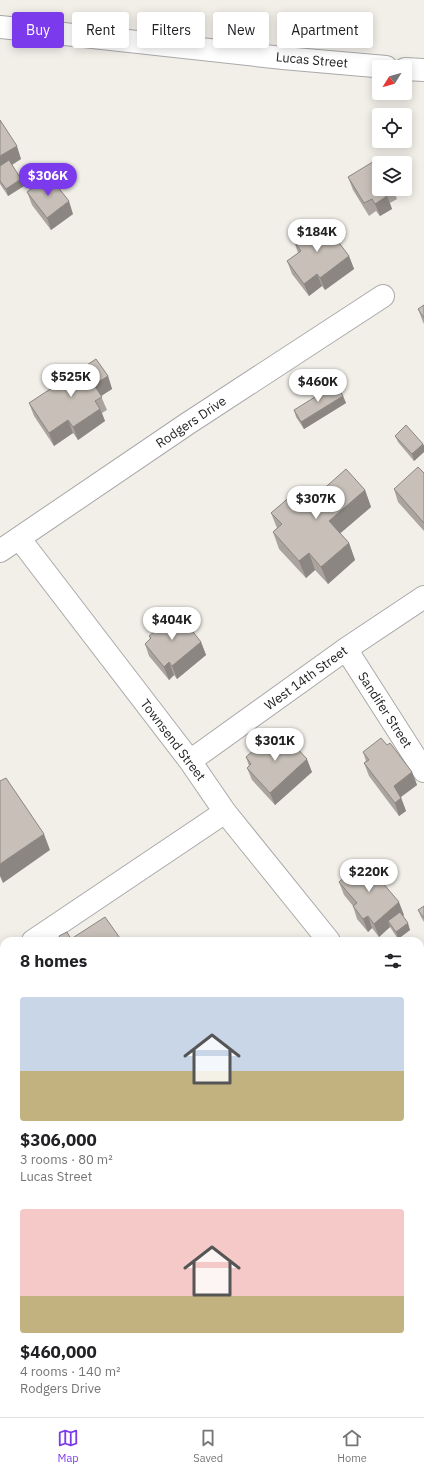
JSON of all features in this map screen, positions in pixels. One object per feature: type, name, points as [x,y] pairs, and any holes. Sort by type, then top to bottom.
[{"type":"street","name":"Lucas Street","points":[[0,27],[275,57],[372,66]]},
{"type":"street","points":[[412,69],[424,70]]},
{"type":"street","name":"Rodgers Drive","points":[[0,551],[187,424],[383,296]]},
{"type":"street","name":"Townsend Street","points":[[19,538],[190,761],[225,812],[326,937]]},
{"type":"street","name":"West 14th Street","points":[[190,761],[346,649],[424,597]]},
{"type":"street","name":"Sandifer Street","points":[[346,649],[424,771]]},
{"type":"street","points":[[39,937],[225,812]]},
{"type":"building","points":[[0,120],[17,146],[0,156]]},
{"type":"building","points":[[9,160],[21,179],[6,189],[0,181],[0,166]]},
{"type":"building","points":[[372,162],[372,196],[387,196],[375,204],[372,199],[364,203],[348,177]]},
{"type":"building","points":[[49,176],[69,201],[47,218],[27,192]]},
{"type":"building","points":[[322,220],[349,256],[320,278],[317,274],[304,284],[287,261],[301,251],[294,241]]},
{"type":"building","points":[[424,305],[424,318],[418,309]]},
{"type":"building","points":[[96,359],[108,376],[94,385],[102,397],[95,401],[100,409],[73,427],[68,420],[49,433],[29,403]]},
{"type":"building","points":[[336,384],[343,396],[301,422],[294,410]]},
{"type":"building","points":[[406,425],[423,444],[412,454],[395,436]]},
{"type":"building","points":[[418,467],[424,473],[424,523],[394,489]]},
{"type":"building","points":[[346,469],[365,490],[329,521],[349,543],[321,567],[309,553],[299,561],[273,532],[282,524],[271,513],[299,489],[310,501]]},
{"type":"building","points":[[178,613],[201,642],[172,666],[169,662],[164,667],[145,644],[151,638],[149,636]]},
{"type":"building","points":[[283,733],[307,759],[270,793],[247,768],[251,764],[246,757],[265,740],[270,745]]},
{"type":"building","points":[[381,738],[387,745],[390,743],[412,772],[394,786],[401,798],[395,803],[364,763],[369,760],[363,752]]},
{"type":"building","points":[[6,778],[44,834],[0,864],[0,781]]},
{"type":"building","points":[[364,861],[399,902],[374,924],[368,916],[363,919],[353,906],[357,903],[339,882]]},
{"type":"building","points":[[424,906],[424,918],[418,910]]},
{"type":"building","points":[[400,912],[408,923],[396,932],[388,921]]},
{"type":"building","points":[[105,917],[119,937],[74,937]]},
{"type":"building","points":[[67,932],[70,937],[59,936]]}]
